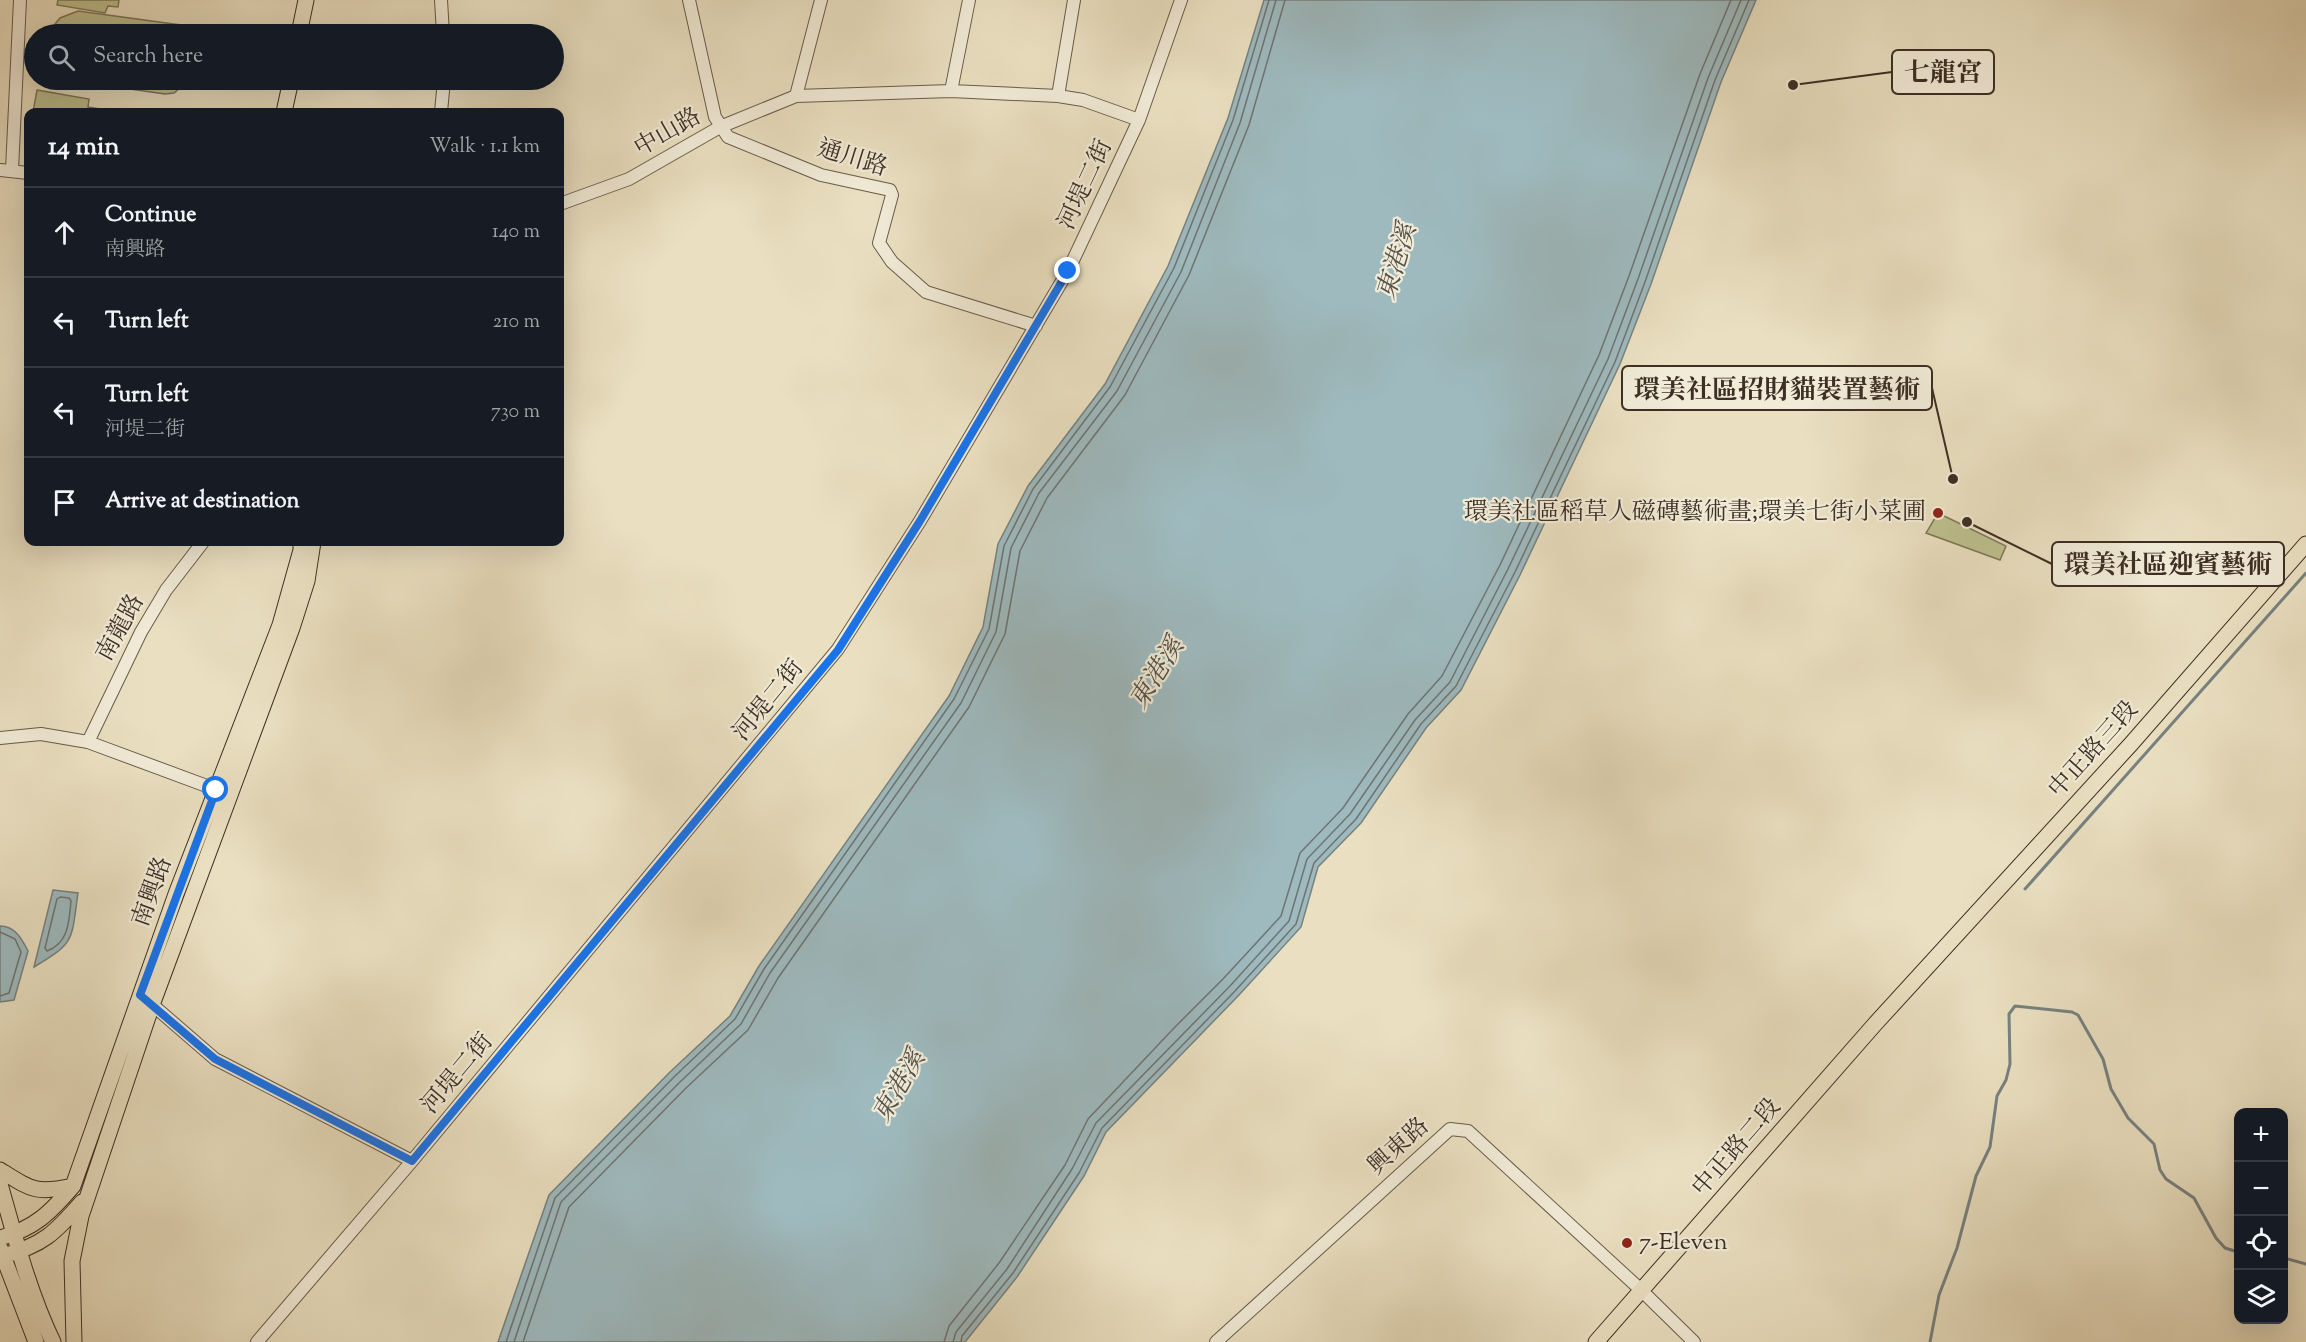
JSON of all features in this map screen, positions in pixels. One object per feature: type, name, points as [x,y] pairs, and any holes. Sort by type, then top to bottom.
[{"type":"main road","points":[[301,24],[306,0]]},
{"type":"main road","points":[[311,24],[315,0]]},
{"type":"main road","points":[[285,108],[289,90]]},
{"type":"main road","points":[[296,108],[299,90]]},
{"type":"main road","name":"中正路三段","points":[[1912,984],[2131,744],[2306,544]]},
{"type":"main road","name":"南興路","points":[[74,1342],[72,1261],[81,1216],[280,625],[301,546]]},
{"type":"main road","name":"南興路","points":[[7,1236],[39,1221],[53,1210],[73,1186],[140,995],[292,628],[306,582],[312,546]]},
{"type":"main road","name":"中正路二段","points":[[1596,1342],[1912,984]]},
{"type":"main road","points":[[0,1170],[35,1191],[51,1191],[73,1186]]},
{"type":"main road","points":[[0,1184],[7,1236],[19,1251],[53,1342]]},
{"type":"main road","name":"南興路","points":[[36,1342],[1,1252],[19,1251],[44,1241],[88,1196]]},
{"type":"street","points":[[20,0],[6,170],[24,172]]},
{"type":"street","points":[[441,0],[442,24]]},
{"type":"street","points":[[689,0],[715,117],[720,127]]},
{"type":"street","points":[[796,96],[821,0]]},
{"type":"street","points":[[951,91],[969,0]]},
{"type":"street","points":[[1058,96],[1074,0]]},
{"type":"street","name":"河堤二街","points":[[257,1342],[412,1161],[838,650],[920,521],[1068,271],[1139,120],[1181,0]]},
{"type":"street","points":[[441,108],[443,90]]},
{"type":"street","name":"中山路","points":[[564,203],[629,179],[720,127],[796,96],[951,91],[1058,96],[1083,100],[1139,120]]},
{"type":"street","name":"通川路","points":[[720,127],[728,137],[821,175],[890,190],[892,195],[879,243],[907,277],[926,292],[1036,326]]},
{"type":"street","name":"南龍路","points":[[88,742],[141,632],[166,590],[200,546]]},
{"type":"street","points":[[0,738],[41,734],[88,742],[223,793]]},
{"type":"street","points":[[140,995],[215,1059],[412,1161]]},
{"type":"street","name":"興東路","points":[[1216,1342],[1450,1129],[1468,1131],[1641,1290],[1694,1342]]},
{"type":"green space","points":[[58,0],[119,0],[118,7],[108,6],[105,13],[57,5]]},
{"type":"green space","points":[[78,11],[173,24],[55,24],[60,18]]},
{"type":"green space","points":[[37,90],[89,99],[88,107],[94,108],[34,108]]},
{"type":"green space","points":[[137,90],[177,90],[165,94]]},
{"type":"green space","points":[[1938,513],[2006,546],[2000,560],[1926,533]]},
{"type":"water","name":"東港溪","points":[[1264,0],[1756,0],[1721,82],[1651,284],[1620,364],[1520,575],[1461,690],[1426,728],[1361,823],[1318,867],[1301,927],[1239,995],[1106,1132],[1084,1176],[1017,1277],[965,1342],[498,1342],[549,1195],[670,1072],[730,1016],[759,966],[949,696],[983,627],[998,544],[1028,486],[1105,384],[1168,266],[1228,118]]},
{"type":"water","points":[[53,890],[78,893],[72,931],[65,945],[58,952],[34,967]]},
{"type":"water","points":[[0,926],[14,931],[28,951],[14,1000],[0,1002]]},
{"type":"waterway","points":[[2025,889],[2306,573]]},
{"type":"waterway","points":[[1930,1342],[1939,1295],[1957,1248],[1976,1176],[1990,1147],[1997,1096],[2006,1080],[2010,1064],[2009,1014],[2015,1006],[2072,1012],[2078,1015],[2103,1059],[2111,1089],[2128,1118],[2154,1144],[2160,1170],[2166,1179],[2194,1198],[2216,1238],[2225,1248],[2234,1251]]},
{"type":"waterway","points":[[2288,1259],[2306,1264]]},
{"type":"place","name":"七龍宮","points":[[1793,85]]},
{"type":"place","name":"環美社區招財貓裝置藝術","points":[[1953,479]]},
{"type":"place","name":"環美社區稻草人磁磚藝術畫;環美七街小菜圃","points":[[1938,513]]},
{"type":"place","name":"環美社區迎賓藝術","points":[[1967,522]]},
{"type":"place","name":"7-Eleven","points":[[1627,1243]]},
{"type":"route","points":[[216,790],[140,995],[215,1059],[412,1161],[838,650],[920,521],[1068,271]]}]
